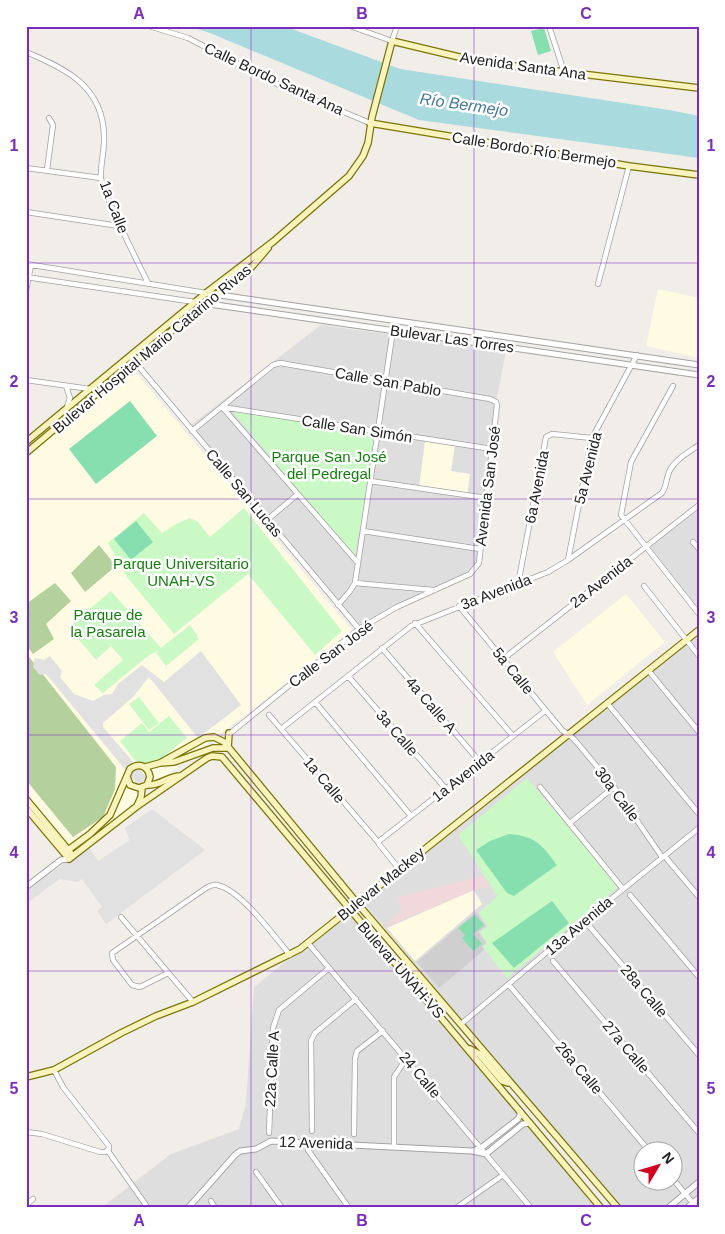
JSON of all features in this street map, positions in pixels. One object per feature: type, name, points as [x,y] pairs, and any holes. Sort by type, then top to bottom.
[{"type":"main road","name":"Bulevar Hospital Mario Catarino Rivas","points":[[26,442],[206,292],[274,241],[348,176],[364,156],[386,58],[392,41]]},
{"type":"main road","name":"Avenida Santa Ana","points":[[392,41],[480,62],[699,88]]},
{"type":"main road","name":"Calle Bordo Río Bermejo","points":[[370,124],[629,166],[699,175]]},
{"type":"main road","name":"Bulevar Hospital Mario Catarino Rivas","points":[[26,453],[205,303],[249,270],[274,241]]},
{"type":"main road","name":"Bulevar Mackey","points":[[26,1077],[54,1070],[121,1033],[156,1016],[193,1002],[290,955],[308,944],[699,630]]},
{"type":"main road","points":[[160,762],[174,762],[213,748],[228,748],[229,733]]},
{"type":"main road","points":[[145,767],[160,762],[204,738],[214,737],[224,742]]},
{"type":"main road","name":"Bulevar UNAH-VS","points":[[224,742],[357,903],[618,1208]]},
{"type":"main road","name":"Bulevar UNAH-VS","points":[[71,857],[181,776],[212,756],[222,757],[601,1208]]},
{"type":"main road","points":[[66,851],[90,834],[110,814],[129,771],[134,766],[139,765],[149,771],[150,777],[136,808]]},
{"type":"main road","points":[[127,777],[133,787],[144,787],[161,784],[174,776],[181,776]]},
{"type":"main road","points":[[26,799],[71,857]]},
{"type":"main road","points":[[26,808],[66,851]]},
{"type":"main road","points":[[468,1048],[479,1054],[502,1081],[510,1082]]},
{"type":"street","name":"Calle Bordo Santa Ana","points":[[149,26],[188,38],[281,86],[370,124]]},
{"type":"street","name":"Avenida Santa Ana","points":[[350,26],[392,41]]},
{"type":"street","points":[[392,41],[396,26]]},
{"type":"street","points":[[550,26],[564,72]]},
{"type":"street","name":"1a Calle","points":[[26,52],[43,59],[75,78],[94,97],[103,122],[102,178],[120,226],[148,284]]},
{"type":"street","points":[[47,170],[53,125],[49,118]]},
{"type":"street","points":[[598,284],[629,166]]},
{"type":"street","points":[[26,168],[102,178]]},
{"type":"street","points":[[26,212],[120,226]]},
{"type":"street","points":[[26,291],[28,265],[206,292]]},
{"type":"street","points":[[28,277],[195,302]]},
{"type":"street","name":"Bulevar Las Torres","points":[[206,292],[699,365]]},
{"type":"street","name":"Bulevar Las Torres","points":[[195,302],[699,375]]},
{"type":"street","points":[[338,605],[355,582],[393,330]]},
{"type":"street","name":"5a Avenida","points":[[568,560],[592,438],[637,355]]},
{"type":"street","name":"Calle San Lucas","points":[[130,356],[359,630]]},
{"type":"street","name":"Calle San Pablo","points":[[222,407],[273,365],[280,363],[490,399],[496,402]]},
{"type":"street","points":[[26,380],[90,388]]},
{"type":"street","points":[[66,386],[70,398],[67,407]]},
{"type":"street","points":[[673,386],[631,462],[621,511],[625,520],[699,614]]},
{"type":"street","name":"Avenida San José","points":[[476,569],[479,563],[498,405],[496,402]]},
{"type":"street","points":[[192,431],[222,407],[358,563]]},
{"type":"street","name":"Calle San Simón","points":[[222,407],[492,449]]},
{"type":"street","name":"6a Avenida","points":[[518,584],[546,437],[552,434],[592,438]]},
{"type":"street","name":"3a Avenida","points":[[281,729],[415,623],[548,572],[568,560],[662,493],[669,471],[675,463],[699,445]]},
{"type":"street","points":[[370,481],[486,498]]},
{"type":"street","points":[[267,520],[298,494]]},
{"type":"street","name":"2a Avenida","points":[[503,659],[699,505]]},
{"type":"street","points":[[363,531],[480,549]]},
{"type":"street","points":[[693,542],[699,549]]},
{"type":"street","name":"Calle San José","points":[[224,742],[229,733],[359,630],[397,607],[470,574],[476,569]]},
{"type":"street","points":[[355,582],[435,590]]},
{"type":"street","points":[[644,586],[699,656]]},
{"type":"street","name":"5a Calle","points":[[459,606],[568,735]]},
{"type":"street","points":[[415,623],[513,736]]},
{"type":"street","name":"4a Calle A","points":[[382,648],[480,762]]},
{"type":"street","points":[[648,670],[699,732]]},
{"type":"street","name":"3a Calle","points":[[348,676],[446,789]]},
{"type":"street","points":[[316,702],[411,816]]},
{"type":"street","points":[[607,703],[699,814]]},
{"type":"street","name":"1a Calle","points":[[262,707],[379,843],[399,869]]},
{"type":"street","name":"1a Avenida","points":[[379,843],[546,711]]},
{"type":"street","name":"30a Calle","points":[[568,735],[574,739],[614,787],[665,858],[699,897]]},
{"type":"street","points":[[540,787],[623,889]]},
{"type":"street","points":[[570,822],[614,787]]},
{"type":"street","name":"13a Avenida","points":[[461,1024],[623,889],[665,858],[699,828]]},
{"type":"street","points":[[61,860],[66,851]]},
{"type":"street","points":[[26,887],[61,860],[71,857]]},
{"type":"street","points":[[168,973],[140,987],[132,984],[111,956],[112,953],[206,888],[217,885],[245,903],[290,955]]},
{"type":"street","points":[[630,895],[699,976]]},
{"type":"street","points":[[121,917],[193,1002]]},
{"type":"street","name":"28a Calle","points":[[590,927],[699,1055]]},
{"type":"street","name":"24 Calle","points":[[308,944],[530,1207]]},
{"type":"street","name":"27a Calle","points":[[553,961],[699,1133]]},
{"type":"street","name":"22a Calle A","points":[[269,1133],[273,1028],[279,1010],[329,968]]},
{"type":"street","name":"26a Calle","points":[[510,985],[642,1142]]},
{"type":"street","points":[[312,1131],[311,1040],[315,1033],[356,999]]},
{"type":"street","points":[[354,1134],[355,1059],[358,1051],[383,1031]]},
{"type":"street","points":[[394,1146],[394,1077],[406,1059]]},
{"type":"street","points":[[54,1070],[63,1086],[109,1146],[108,1151],[148,1208]]},
{"type":"street","name":"12 Avenida","points":[[472,1151],[481,1148],[518,1119],[520,1110]]},
{"type":"street","points":[[486,1154],[523,1124],[530,1123]]},
{"type":"street","points":[[26,1132],[42,1134],[100,1152],[108,1151]]},
{"type":"street","name":"12 Avenida","points":[[188,1208],[235,1154],[240,1151],[256,1149],[271,1141],[394,1146],[472,1151],[486,1154]]},
{"type":"street","points":[[308,1150],[349,1208]]},
{"type":"street","points":[[256,1172],[282,1208]]},
{"type":"street","points":[[456,1208],[503,1175]]},
{"type":"street","points":[[668,1208],[699,1182]]},
{"type":"street","points":[[682,1190],[697,1208]]},
{"type":"street","points":[[687,1208],[699,1198]]},
{"type":"street","points":[[26,1205],[33,1200]]},
{"type":"street","points":[[211,1201],[215,1208]]},
{"type":"shaded area","points":[[658,289],[699,298],[699,358],[646,346]]},
{"type":"shaded area","points":[[321,325],[506,351],[496,402],[476,569],[359,629],[192,431],[192,424]]},
{"type":"shaded area","points":[[130,366],[352,630],[142,794],[145,799],[69,850],[26,797],[26,457]]},
{"type":"shaded area","points":[[425,441],[455,445],[451,471],[470,474],[467,496],[419,487]]},
{"type":"shaded area","points":[[699,509],[699,611],[649,548]]},
{"type":"shaded area","points":[[626,594],[665,642],[587,705],[553,652]]},
{"type":"shaded area","points":[[699,634],[699,1208],[621,1208],[363,902]]},
{"type":"shaded area","points":[[201,651],[241,705],[198,738],[149,677],[133,697],[103,723],[103,727],[147,778],[138,785],[46,674],[40,675],[33,667],[35,658],[44,660],[50,656],[62,671],[60,677],[74,694],[93,701],[104,695],[112,694],[118,684],[142,665],[164,682]]},
{"type":"shaded area","points":[[152,809],[205,850],[106,924],[97,911],[102,907],[82,879],[77,882],[60,879],[27,903],[26,890],[89,847],[98,861],[130,840],[125,828]]},
{"type":"shaded area","points":[[482,876],[490,887],[474,890],[387,928],[388,923],[401,910],[398,897]]},
{"type":"shaded area","points":[[474,890],[482,904],[415,961],[387,928]]},
{"type":"shaded area","points":[[350,909],[601,1208],[101,1208],[171,1154],[239,1129],[246,1103],[254,987]]},
{"type":"shaded area","points":[[476,912],[486,926],[478,932],[486,943],[482,946],[484,950],[439,988],[417,962]]},
{"type":"green space","points":[[544,28],[551,51],[538,55],[531,31]]},
{"type":"green space","points":[[130,401],[157,436],[96,484],[69,449]]},
{"type":"green space","name":"Parque San José del Pedregal","points":[[231,409],[378,432],[354,559]]},
{"type":"green space","name":"Parque Universitario UNAH-VS","points":[[244,508],[342,631],[315,655],[248,574],[174,634],[127,577],[108,543],[144,513],[162,533],[190,518],[198,522],[210,537]]},
{"type":"green space","points":[[136,521],[153,542],[131,560],[114,539]]},
{"type":"green space","points":[[99,545],[116,566],[85,592],[71,573]]},
{"type":"green space","points":[[55,583],[71,601],[46,624],[54,639],[33,654],[26,645],[26,604]]},
{"type":"green space","name":"Parque de la Pasarela","points":[[111,591],[161,648],[190,625],[199,639],[166,666],[156,653],[159,650],[148,656],[103,693],[94,685],[123,660],[111,646],[96,660],[68,627]]},
{"type":"green space","points":[[26,653],[116,767],[115,789],[103,817],[73,837],[26,780]]},
{"type":"green space","points":[[139,697],[159,723],[149,730],[129,704]]},
{"type":"green space","points":[[169,716],[187,738],[144,772],[120,741],[142,723],[149,732]]},
{"type":"green space","points":[[527,778],[618,887],[507,978],[483,947],[487,943],[480,932],[488,926],[479,913],[497,896],[458,835]]},
{"type":"green space","points":[[509,834],[532,839],[547,852],[557,865],[514,896],[507,893],[476,850],[490,841]]},
{"type":"green space","points":[[552,901],[569,923],[514,968],[492,943]]},
{"type":"green space","points":[[475,915],[484,925],[473,934],[482,944],[473,951],[462,938],[465,935],[458,928]]},
{"type":"water","name":"Río Bermejo","points":[[188,26],[284,26],[400,69],[699,116],[699,158],[419,120],[210,33]]}]
